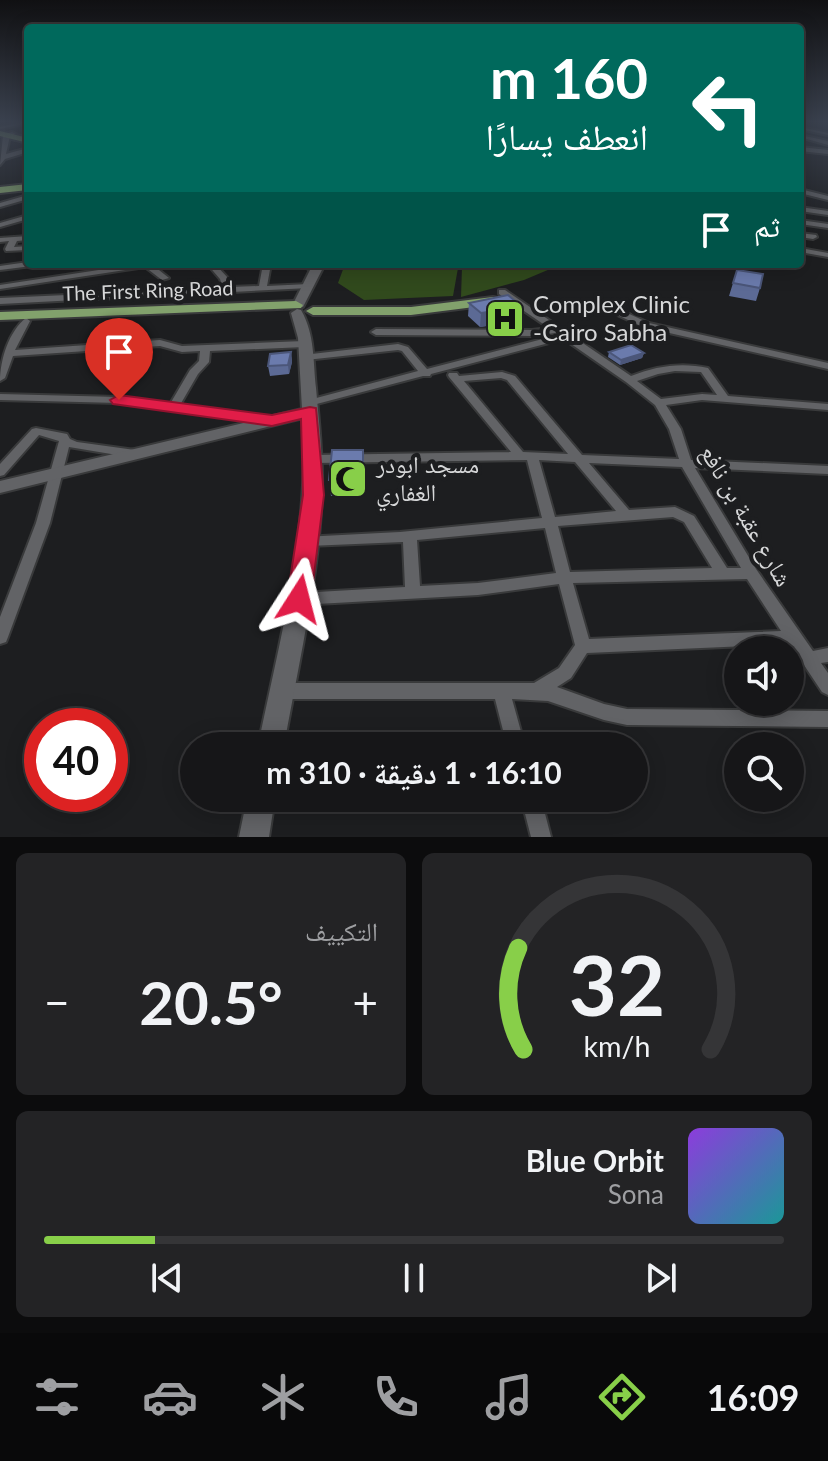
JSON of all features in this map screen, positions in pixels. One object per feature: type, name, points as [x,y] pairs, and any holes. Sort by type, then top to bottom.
[{"type":"main road","points":[[4,189],[24,186]]},
{"type":"main road","name":"The First Ring Road","points":[[0,319],[305,318],[434,310],[506,295]]},
{"type":"main road","name":"The First Ring Road","points":[[0,319],[305,318]]},
{"type":"street","points":[[4,189],[24,194]]},
{"type":"street","points":[[804,192],[828,195]]},
{"type":"street","points":[[0,205],[24,196]]},
{"type":"street","points":[[804,210],[828,213]]},
{"type":"street","points":[[0,227],[24,218]]},
{"type":"street","points":[[804,223],[828,226]]},
{"type":"street","points":[[0,227],[24,224]]},
{"type":"street","points":[[804,236],[813,237]]},
{"type":"street","points":[[0,240],[24,238]]},
{"type":"street","points":[[14,239],[9,249],[24,248]]},
{"type":"street","points":[[804,251],[828,255]]},
{"type":"street","points":[[0,268],[24,265]]},
{"type":"street","points":[[0,287],[116,268]]},
{"type":"street","points":[[151,268],[165,278]]},
{"type":"street","points":[[215,268],[224,278],[228,290]]},
{"type":"street","points":[[263,288],[266,268]]},
{"type":"street","points":[[274,732],[308,541],[314,459],[305,318],[309,287],[318,268]]},
{"type":"street","points":[[0,301],[309,287]]},
{"type":"street","name":"شارع عقبة بن نافع","points":[[506,295],[659,403],[675,429],[687,465],[792,636]]},
{"type":"street","points":[[614,310],[646,325],[828,366]]},
{"type":"street","points":[[6,351],[166,342],[182,349],[205,349],[305,318],[405,349],[426,374]]},
{"type":"street","points":[[0,378],[6,351],[26,321]]},
{"type":"street","points":[[376,332],[561,333]]},
{"type":"street","points":[[0,487],[272,421],[561,333]]},
{"type":"street","points":[[173,407],[194,372],[204,362],[205,349]]},
{"type":"street","points":[[448,368],[526,456],[550,522],[583,646],[565,673],[536,691]]},
{"type":"street","points":[[630,380],[658,369],[699,369],[708,372],[724,398]]},
{"type":"street","points":[[457,379],[502,375],[511,378],[626,515]]},
{"type":"street","points":[[0,397],[119,400],[272,421]]},
{"type":"street","points":[[659,403],[688,397],[828,407]]},
{"type":"street","points":[[0,472],[33,433],[42,431],[87,447],[135,454]]},
{"type":"street","points":[[0,637],[43,523],[65,441]]},
{"type":"street","points":[[314,459],[526,456],[828,470]]},
{"type":"street","points":[[308,541],[410,539],[550,522],[675,512],[685,515],[723,574]]},
{"type":"street","points":[[410,539],[413,593]]},
{"type":"street","points":[[299,599],[413,593],[565,578],[751,573]]},
{"type":"street","points":[[583,646],[724,640]]},
{"type":"street","name":"شارع عقبة بن نافع","points":[[804,654],[828,687]]},
{"type":"street","points":[[807,659],[828,655]]},
{"type":"street","points":[[281,691],[536,691],[565,695],[601,713],[627,717],[828,719]]},
{"type":"street","points":[[501,691],[512,732]]},
{"type":"street","points":[[254,837],[258,812]]},
{"type":"street","points":[[535,812],[541,837]]},
{"type":"green space","points":[[344,268],[458,268],[453,296],[364,300],[338,283]]},
{"type":"green space","points":[[462,268],[552,268],[524,280],[461,297]]},
{"type":"building","points":[[737,270],[763,274],[760,288],[733,283]]},
{"type":"building","points":[[508,295],[522,307],[481,313],[469,303]]},
{"type":"building","points":[[631,345],[644,353],[621,360],[609,352]]},
{"type":"building","points":[[291,352],[288,365],[268,366],[270,354]]},
{"type":"building","points":[[332,450],[363,450],[363,479],[329,480]]},
{"type":"place","name":"Complex Clinic -Cairo Sabha","points":[[505,319]]},
{"type":"place","name":"مسجد ابودر الغفاري","points":[[348,479]]},
{"type":"route","points":[[119,400],[272,421],[310,412],[313,495],[299,599]]}]
